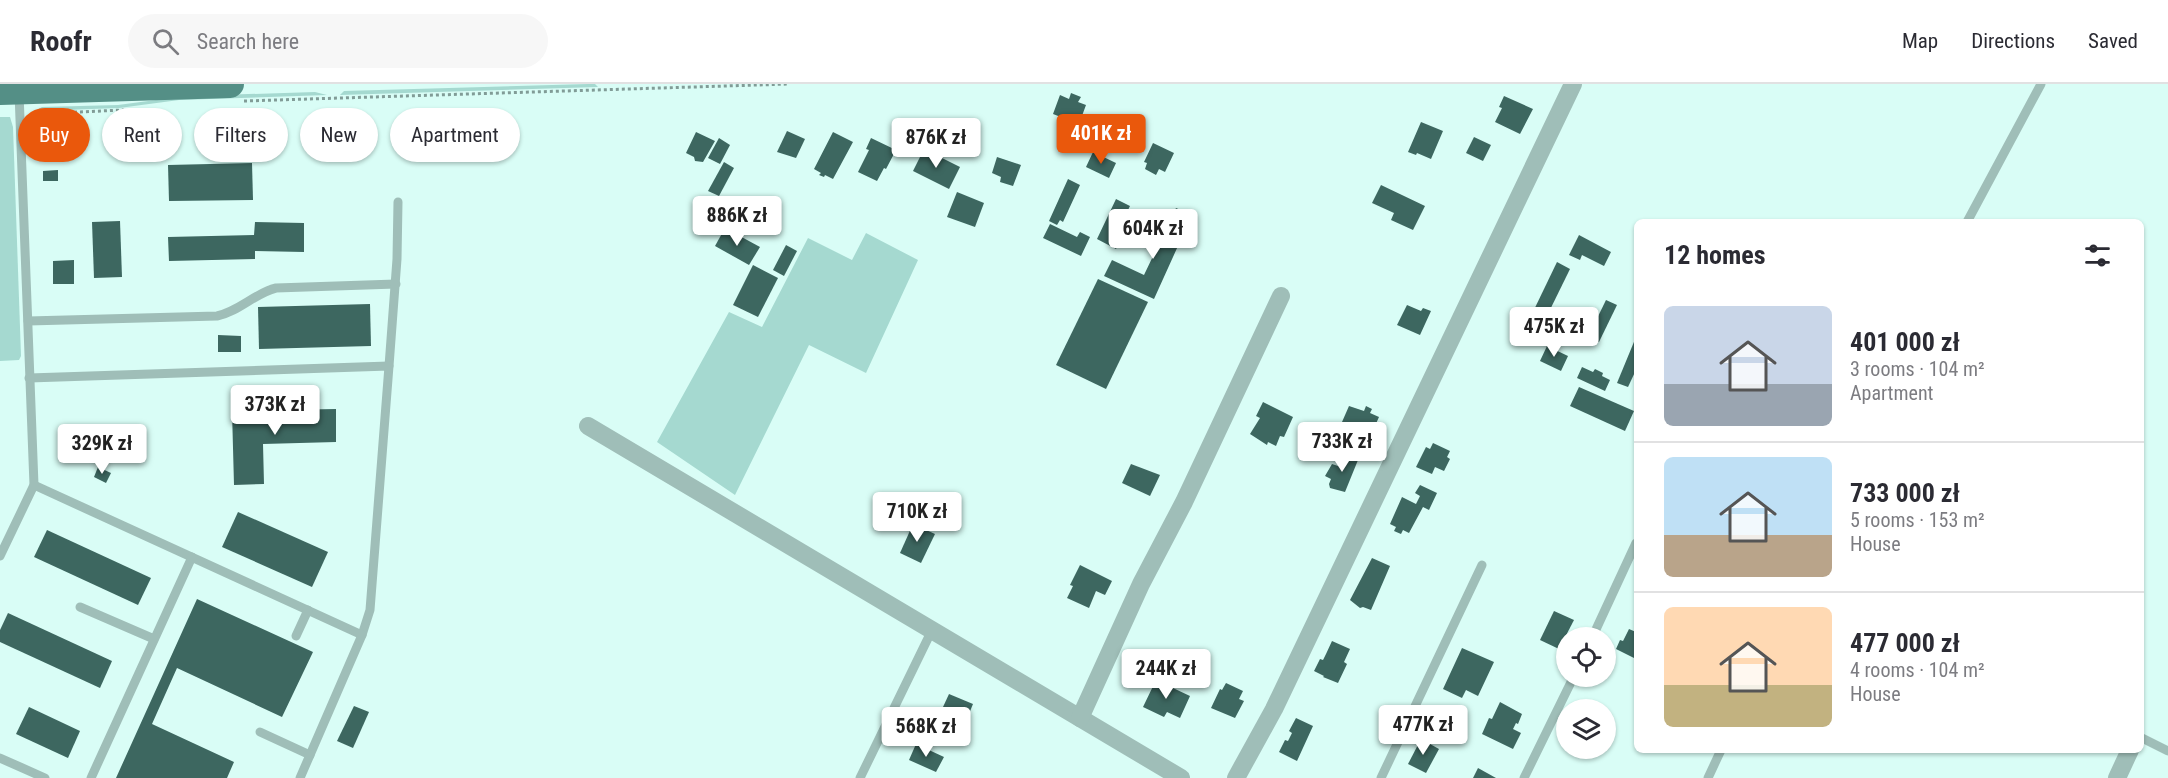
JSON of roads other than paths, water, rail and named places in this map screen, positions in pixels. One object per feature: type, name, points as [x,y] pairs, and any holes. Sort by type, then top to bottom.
[{"type":"main road","points":[[13,98],[232,93]]},
{"type":"street","points":[[1236,778],[1279,698],[1573,84]]},
{"type":"street","points":[[1080,718],[1281,296]]},
{"type":"street","points":[[588,426],[1181,778]]},
{"type":"street","points":[[2117,778],[2129,753]]},
{"type":"lane","points":[[1969,219],[2041,84]]},
{"type":"lane","points":[[0,556],[34,485],[28,321],[13,98]]},
{"type":"lane","points":[[300,778],[362,635],[370,610],[396,284],[398,202]]},
{"type":"lane","points":[[28,321],[217,316],[237,309],[276,288],[396,284]]},
{"type":"lane","points":[[29,378],[389,366]]},
{"type":"lane","points":[[34,485],[362,635]]},
{"type":"lane","points":[[1597,627],[1634,547]]},
{"type":"lane","points":[[91,778],[192,557]]},
{"type":"lane","points":[[1381,778],[1482,566]]},
{"type":"lane","points":[[80,607],[154,639]]},
{"type":"lane","points":[[296,636],[308,610]]},
{"type":"lane","points":[[860,778],[932,630]]},
{"type":"lane","points":[[1524,778],[1569,687]]},
{"type":"lane","points":[[260,732],[310,755]]},
{"type":"lane","points":[[2144,739],[2168,751]]},
{"type":"lane","points":[[1708,778],[1720,753]]},
{"type":"lane","points":[[0,758],[45,778]]}]
